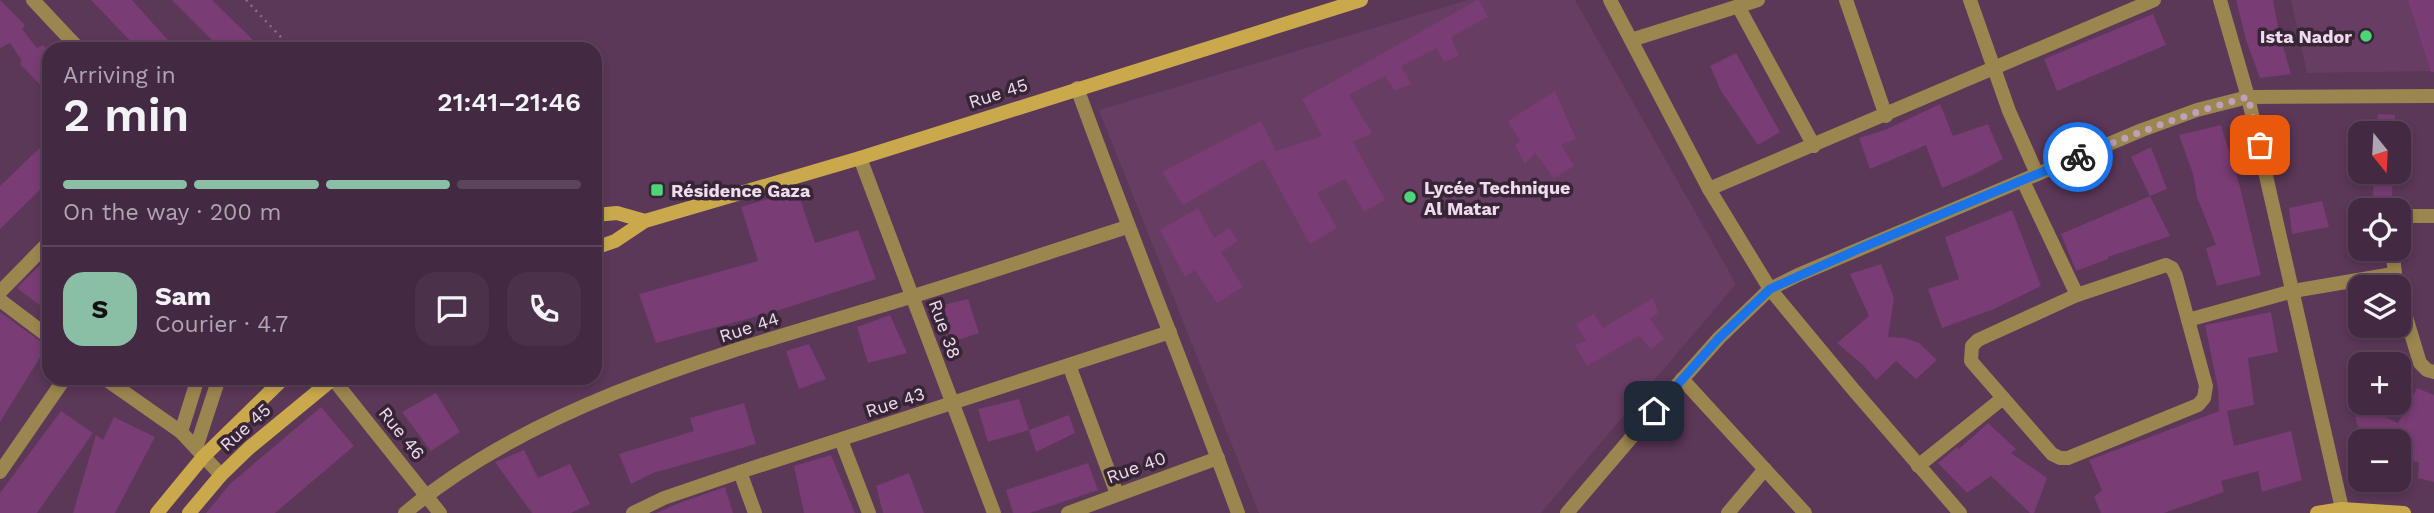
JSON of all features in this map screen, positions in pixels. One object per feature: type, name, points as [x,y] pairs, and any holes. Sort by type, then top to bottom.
[{"type":"street","points":[[33,0],[72,42]]},
{"type":"street","name":"Rue 45","points":[[602,246],[615,241],[645,221],[860,158],[1361,0]]},
{"type":"street","points":[[1610,0],[1709,189],[1770,289],[1960,513]]},
{"type":"street","points":[[1631,40],[1758,0]]},
{"type":"street","points":[[1846,0],[1886,116]]},
{"type":"street","points":[[1970,0],[1994,70],[2037,174]]},
{"type":"street","points":[[1709,189],[2154,0]]},
{"type":"street","points":[[2220,0],[2248,97],[2342,511]]},
{"type":"street","points":[[1738,6],[1814,146]]},
{"type":"street","points":[[1077,88],[1127,227],[1238,513]]},
{"type":"street","points":[[1567,513],[1719,338],[1770,289],[2037,174],[2197,110],[2248,97],[2434,96]]},
{"type":"street","name":"Rue 38","points":[[860,158],[994,513]]},
{"type":"street","points":[[2023,181],[2077,295]]},
{"type":"street","name":"Rue 45","points":[[602,214],[617,213],[645,221]]},
{"type":"street","points":[[2411,216],[2434,216]]},
{"type":"street","name":"Rue 44","points":[[405,513],[489,453],[606,396],[770,340],[1127,227]]},
{"type":"street","points":[[0,292],[42,249]]},
{"type":"street","points":[[2166,265],[2172,268],[2176,276],[2188,320],[2206,386],[2204,398],[2198,405],[2068,458],[2052,454],[1971,360],[1972,346],[1978,340],[2077,295],[2166,265]]},
{"type":"street","points":[[2188,320],[2293,291],[2348,285]]},
{"type":"street","points":[[0,300],[42,332]]},
{"type":"street","name":"Rue 43","points":[[633,513],[653,508],[740,472],[1170,332]]},
{"type":"street","points":[[2411,333],[2420,363],[2427,370],[2434,372]]},
{"type":"street","points":[[1069,365],[1117,494]]},
{"type":"street","points":[[1682,379],[1805,513]]},
{"type":"street","points":[[0,472],[60,385]]},
{"type":"street","points":[[114,385],[181,432],[220,475]]},
{"type":"street","points":[[181,432],[196,385]]},
{"type":"street","points":[[200,452],[217,385]]},
{"type":"street","name":"Rue 45","points":[[157,513],[200,452],[276,385]]},
{"type":"street","name":"Rue 45","points":[[189,513],[220,475],[325,385]]},
{"type":"street","name":"Rue 46","points":[[338,385],[440,513]]},
{"type":"street","points":[[1918,466],[2003,398]]},
{"type":"street","points":[[841,440],[869,513]]},
{"type":"street","name":"Rue 40","points":[[1068,513],[1218,458]]},
{"type":"street","points":[[1728,513],[1765,469]]},
{"type":"street","points":[[740,472],[755,513]]},
{"type":"street","points":[[2317,513],[2404,513]]},
{"type":"path","points":[[246,0],[285,42]]},
{"type":"shaded area","name":"Lycée Technique Al Matar","points":[[1468,0],[1575,0],[1736,284],[1541,513],[1259,513],[1099,110]]},
{"type":"shaded area","name":"Ista Nador","points":[[2291,0],[2434,0],[2434,71],[2307,73]]},
{"type":"building","points":[[0,0],[25,25],[22,29],[37,48],[42,46],[42,87],[20,64],[22,61],[10,43],[0,48]]},
{"type":"building","points":[[91,0],[132,0],[170,42],[131,42]]},
{"type":"building","points":[[172,0],[212,0],[252,39],[251,42],[214,42]]},
{"type":"building","points":[[1477,0],[1488,17],[1451,37],[1459,56],[1444,62],[1437,48],[1401,66],[1411,84],[1395,91],[1385,76],[1349,95],[1372,133],[1353,142],[1385,200],[1364,212],[1345,179],[1317,193],[1337,228],[1310,244],[1263,159],[1183,205],[1162,172],[1261,121],[1276,151],[1322,136],[1302,99]]},
{"type":"building","points":[[2236,0],[2273,0],[2291,74],[2260,78],[2247,43]]},
{"type":"building","points":[[2408,0],[2434,0],[2434,72],[2431,72]]},
{"type":"building","points":[[2153,14],[2166,45],[2057,91],[2044,59]]},
{"type":"building","points":[[1736,53],[1780,132],[1758,145],[1721,91],[1710,66]]},
{"type":"building","points":[[1555,91],[1576,139],[1561,145],[1574,166],[1554,178],[1535,153],[1525,164],[1515,145],[1520,141],[1508,121]]},
{"type":"building","points":[[1940,104],[1953,136],[1988,124],[2003,159],[1942,188],[1926,145],[1870,169],[1859,138],[1885,130]]},
{"type":"building","points":[[2378,114],[2395,115],[2395,121],[2377,121]]},
{"type":"building","points":[[2221,125],[2240,187],[2261,275],[2217,286],[2206,248],[2216,245],[2197,197],[2193,174],[2179,135]]},
{"type":"building","points":[[42,146],[42,188],[0,229],[0,186]]},
{"type":"building","points":[[2151,147],[2167,189],[2150,196],[2131,157]]},
{"type":"building","points":[[2374,184],[2393,184],[2392,197],[2373,198]]},
{"type":"building","points":[[797,190],[815,243],[858,230],[876,279],[773,312],[656,343],[639,294],[758,261],[741,207]]},
{"type":"building","points":[[2150,196],[2170,236],[2076,271],[2061,234]]},
{"type":"building","points":[[2322,201],[2329,227],[2292,234],[2289,208]]},
{"type":"building","points":[[1198,208],[1214,238],[1229,228],[1238,241],[1221,252],[1243,287],[1217,303],[1195,270],[1185,277],[1160,230]]},
{"type":"building","points":[[2012,210],[2041,286],[1994,309],[1942,328],[1928,289],[1959,279],[1945,237]]},
{"type":"building","points":[[42,263],[42,307],[17,288]]},
{"type":"building","points":[[1881,264],[1894,298],[1888,337],[1905,338],[1919,343],[1937,360],[1916,379],[1896,361],[1876,380],[1837,343],[1869,316],[1850,274]]},
{"type":"building","points":[[1653,298],[1658,313],[1650,318],[1664,339],[1651,349],[1639,336],[1587,366],[1575,345],[1586,341],[1576,324],[1594,314],[1603,328]]},
{"type":"building","points":[[968,299],[979,333],[952,342],[939,306]]},
{"type":"building","points":[[0,312],[42,342],[42,354],[0,422]]},
{"type":"building","points":[[2271,312],[2278,352],[2248,358],[2254,405],[2227,411],[2234,446],[2291,431],[2302,480],[2262,492],[2258,471],[2221,481],[2224,492],[2164,513],[2101,513],[2094,497],[2102,490],[2089,460],[2219,411],[2218,388],[2205,325]]},
{"type":"building","points":[[890,315],[907,353],[868,363],[857,327]]},
{"type":"building","points":[[809,344],[826,379],[799,389],[786,351]]},
{"type":"building","points":[[2417,388],[2434,395],[2434,482],[2418,478],[2419,462],[2411,461],[2411,429],[2359,429],[2355,417],[2381,415],[2398,423],[2402,415],[2411,415],[2411,399]]},
{"type":"building","points":[[436,393],[460,432],[431,451],[402,412]]},
{"type":"building","points":[[1019,399],[1029,430],[988,442],[978,409]]},
{"type":"building","points":[[744,403],[756,444],[653,473],[631,484],[619,454],[694,431],[690,418]]},
{"type":"building","points":[[321,407],[354,446],[275,513],[206,513],[231,483]]},
{"type":"building","points":[[61,411],[93,433],[37,513],[0,513],[0,493]]},
{"type":"building","points":[[1069,415],[1075,433],[1036,452],[1029,430]]},
{"type":"building","points":[[114,417],[155,437],[115,513],[73,513],[96,435],[103,440]]},
{"type":"building","points":[[1988,423],[2016,449],[2011,453],[2047,478],[2034,513],[2030,513],[1991,476],[1967,493],[1938,463],[1957,447],[1959,449]]},
{"type":"building","points":[[524,450],[538,478],[570,464],[590,504],[571,513],[532,513],[495,462]]},
{"type":"building","points":[[831,455],[855,513],[804,513],[794,466]]},
{"type":"building","points":[[1088,463],[1098,490],[1030,513],[1013,513],[1006,490]]},
{"type":"building","points":[[909,473],[924,513],[883,513],[876,486]]},
{"type":"building","points":[[725,487],[733,513],[656,513],[679,503]]},
{"type":"way so far","points":[[2078,157],[2197,110],[2248,97],[2260,145]]},
{"type":"place","name":"Ista Nador","points":[[2366,36]]},
{"type":"place","name":"Résidence Gaza","points":[[657,190]]},
{"type":"place","name":"Lycée Technique Al Matar","points":[[1410,197]]},
{"type":"route","points":[[1654,411],[1719,338],[1770,289],[2078,157]]}]
